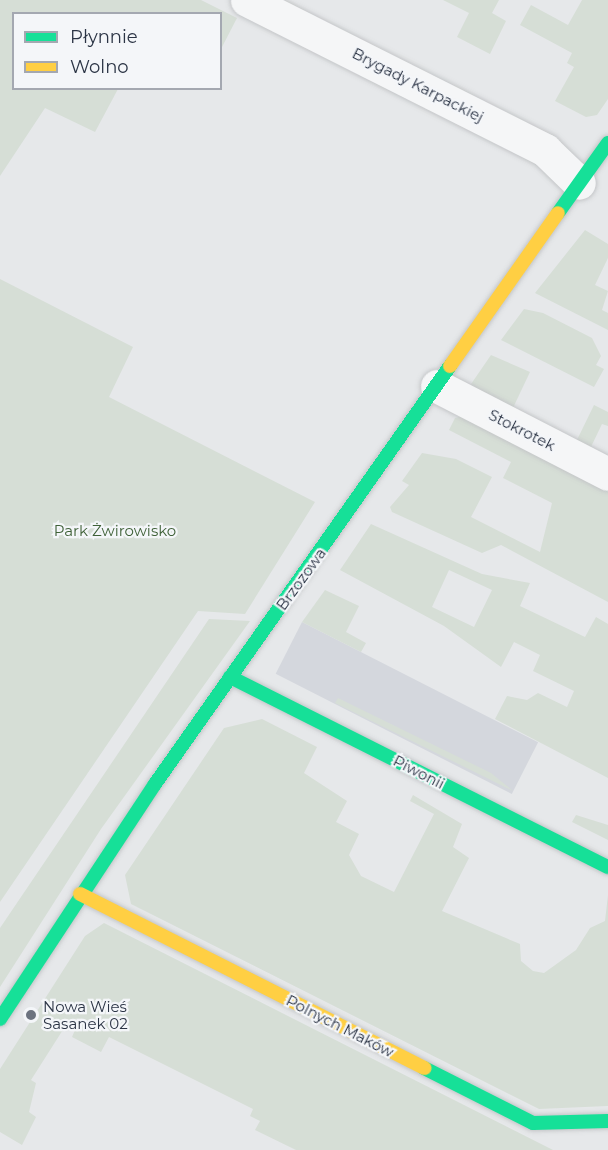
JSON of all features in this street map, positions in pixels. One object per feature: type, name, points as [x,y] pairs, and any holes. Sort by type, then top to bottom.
[{"type":"street","name":"Brygady Karpackiej","points":[[248,0],[545,150],[579,183]]},
{"type":"street","name":"Brzozowa","points":[[0,1019],[80,894],[230,677],[608,143]]},
{"type":"street","name":"Stokrotek","points":[[437,386],[608,474]]},
{"type":"street","name":"Piwonii","points":[[230,677],[608,867]]},
{"type":"street","name":"Polnych Maków","points":[[80,894],[532,1123],[608,1121]]},
{"type":"shaded area","points":[[302,622],[538,742],[512,794],[276,674]]},
{"type":"green space","points":[[0,0],[201,0],[237,18],[222,47],[222,12],[12,12],[12,90],[117,90],[95,132],[45,108],[0,176]]},
{"type":"green space","points":[[443,0],[499,0],[492,13],[506,21],[490,54],[457,37],[469,13]]},
{"type":"green space","points":[[582,0],[608,0],[608,99],[597,115],[586,117],[555,101],[574,67],[567,63],[572,53],[520,25],[531,5],[568,25]]},
{"type":"green space","points":[[585,230],[608,244],[608,258],[595,285],[608,291],[602,310],[608,313],[608,330],[535,293]]},
{"type":"green space","name":"Park Żwirowisko","points":[[0,279],[133,347],[109,397],[315,502],[245,614],[198,611],[0,902]]},
{"type":"green space","points":[[524,309],[543,313],[592,338],[601,356],[596,365],[604,369],[594,387],[501,340]]},
{"type":"green space","points":[[491,355],[530,372],[512,410],[469,387]]},
{"type":"green space","points":[[594,405],[608,412],[608,426],[602,424],[590,449],[576,442]]},
{"type":"green space","points":[[467,415],[608,486],[608,602],[501,545],[482,553],[392,512],[390,507],[409,485],[402,481],[422,453],[456,459],[492,477],[471,517],[540,552],[552,503],[503,478],[511,462],[449,430],[455,418]]},
{"type":"green space","points":[[371,524],[482,574],[530,583],[520,606],[585,637],[596,617],[608,624],[608,778],[495,719],[507,696],[527,700],[538,693],[567,707],[574,691],[533,671],[540,655],[514,642],[501,667],[444,626],[340,570]],"holes":[[[449,570],[492,590],[474,627],[432,607]]]},
{"type":"green space","points":[[325,590],[359,606],[346,632],[366,643],[361,652],[302,622]]},
{"type":"green space","points":[[209,619],[250,621],[101,829],[0,987],[0,928]]},
{"type":"green space","points":[[338,698],[491,773],[513,791],[335,703]]},
{"type":"green space","points":[[262,719],[317,747],[304,773],[347,801],[336,822],[359,834],[349,855],[361,876],[394,892],[434,814],[410,801],[413,795],[462,824],[453,847],[469,858],[442,911],[520,944],[521,961],[533,971],[544,973],[576,950],[590,928],[605,921],[608,895],[608,1106],[539,1109],[131,904],[125,875],[224,728]]},
{"type":"green space","points":[[576,815],[608,825],[608,840],[572,822]]},
{"type":"green space","points":[[104,923],[553,1150],[296,1150],[255,1130],[260,1121],[250,1116],[253,1109],[109,1037],[101,1052],[72,1037],[75,1030],[66,1025],[31,1080],[36,1083],[29,1112],[36,1117],[22,1145],[0,1132],[0,1069],[85,936]]},
{"type":"traffic: fast","points":[[558,213],[608,143]]},
{"type":"traffic: fast","points":[[0,1019],[155,784],[450,366]]},
{"type":"traffic: fast","points":[[230,677],[608,867]]},
{"type":"traffic: fast","points":[[424,1068],[533,1123],[608,1121]]},
{"type":"traffic: slow","points":[[450,366],[558,213]]},
{"type":"traffic: slow","points":[[80,894],[424,1068]]},
{"type":"place","name":"Nowa Wieś Sasanek 02","points":[[31,1015]]}]
